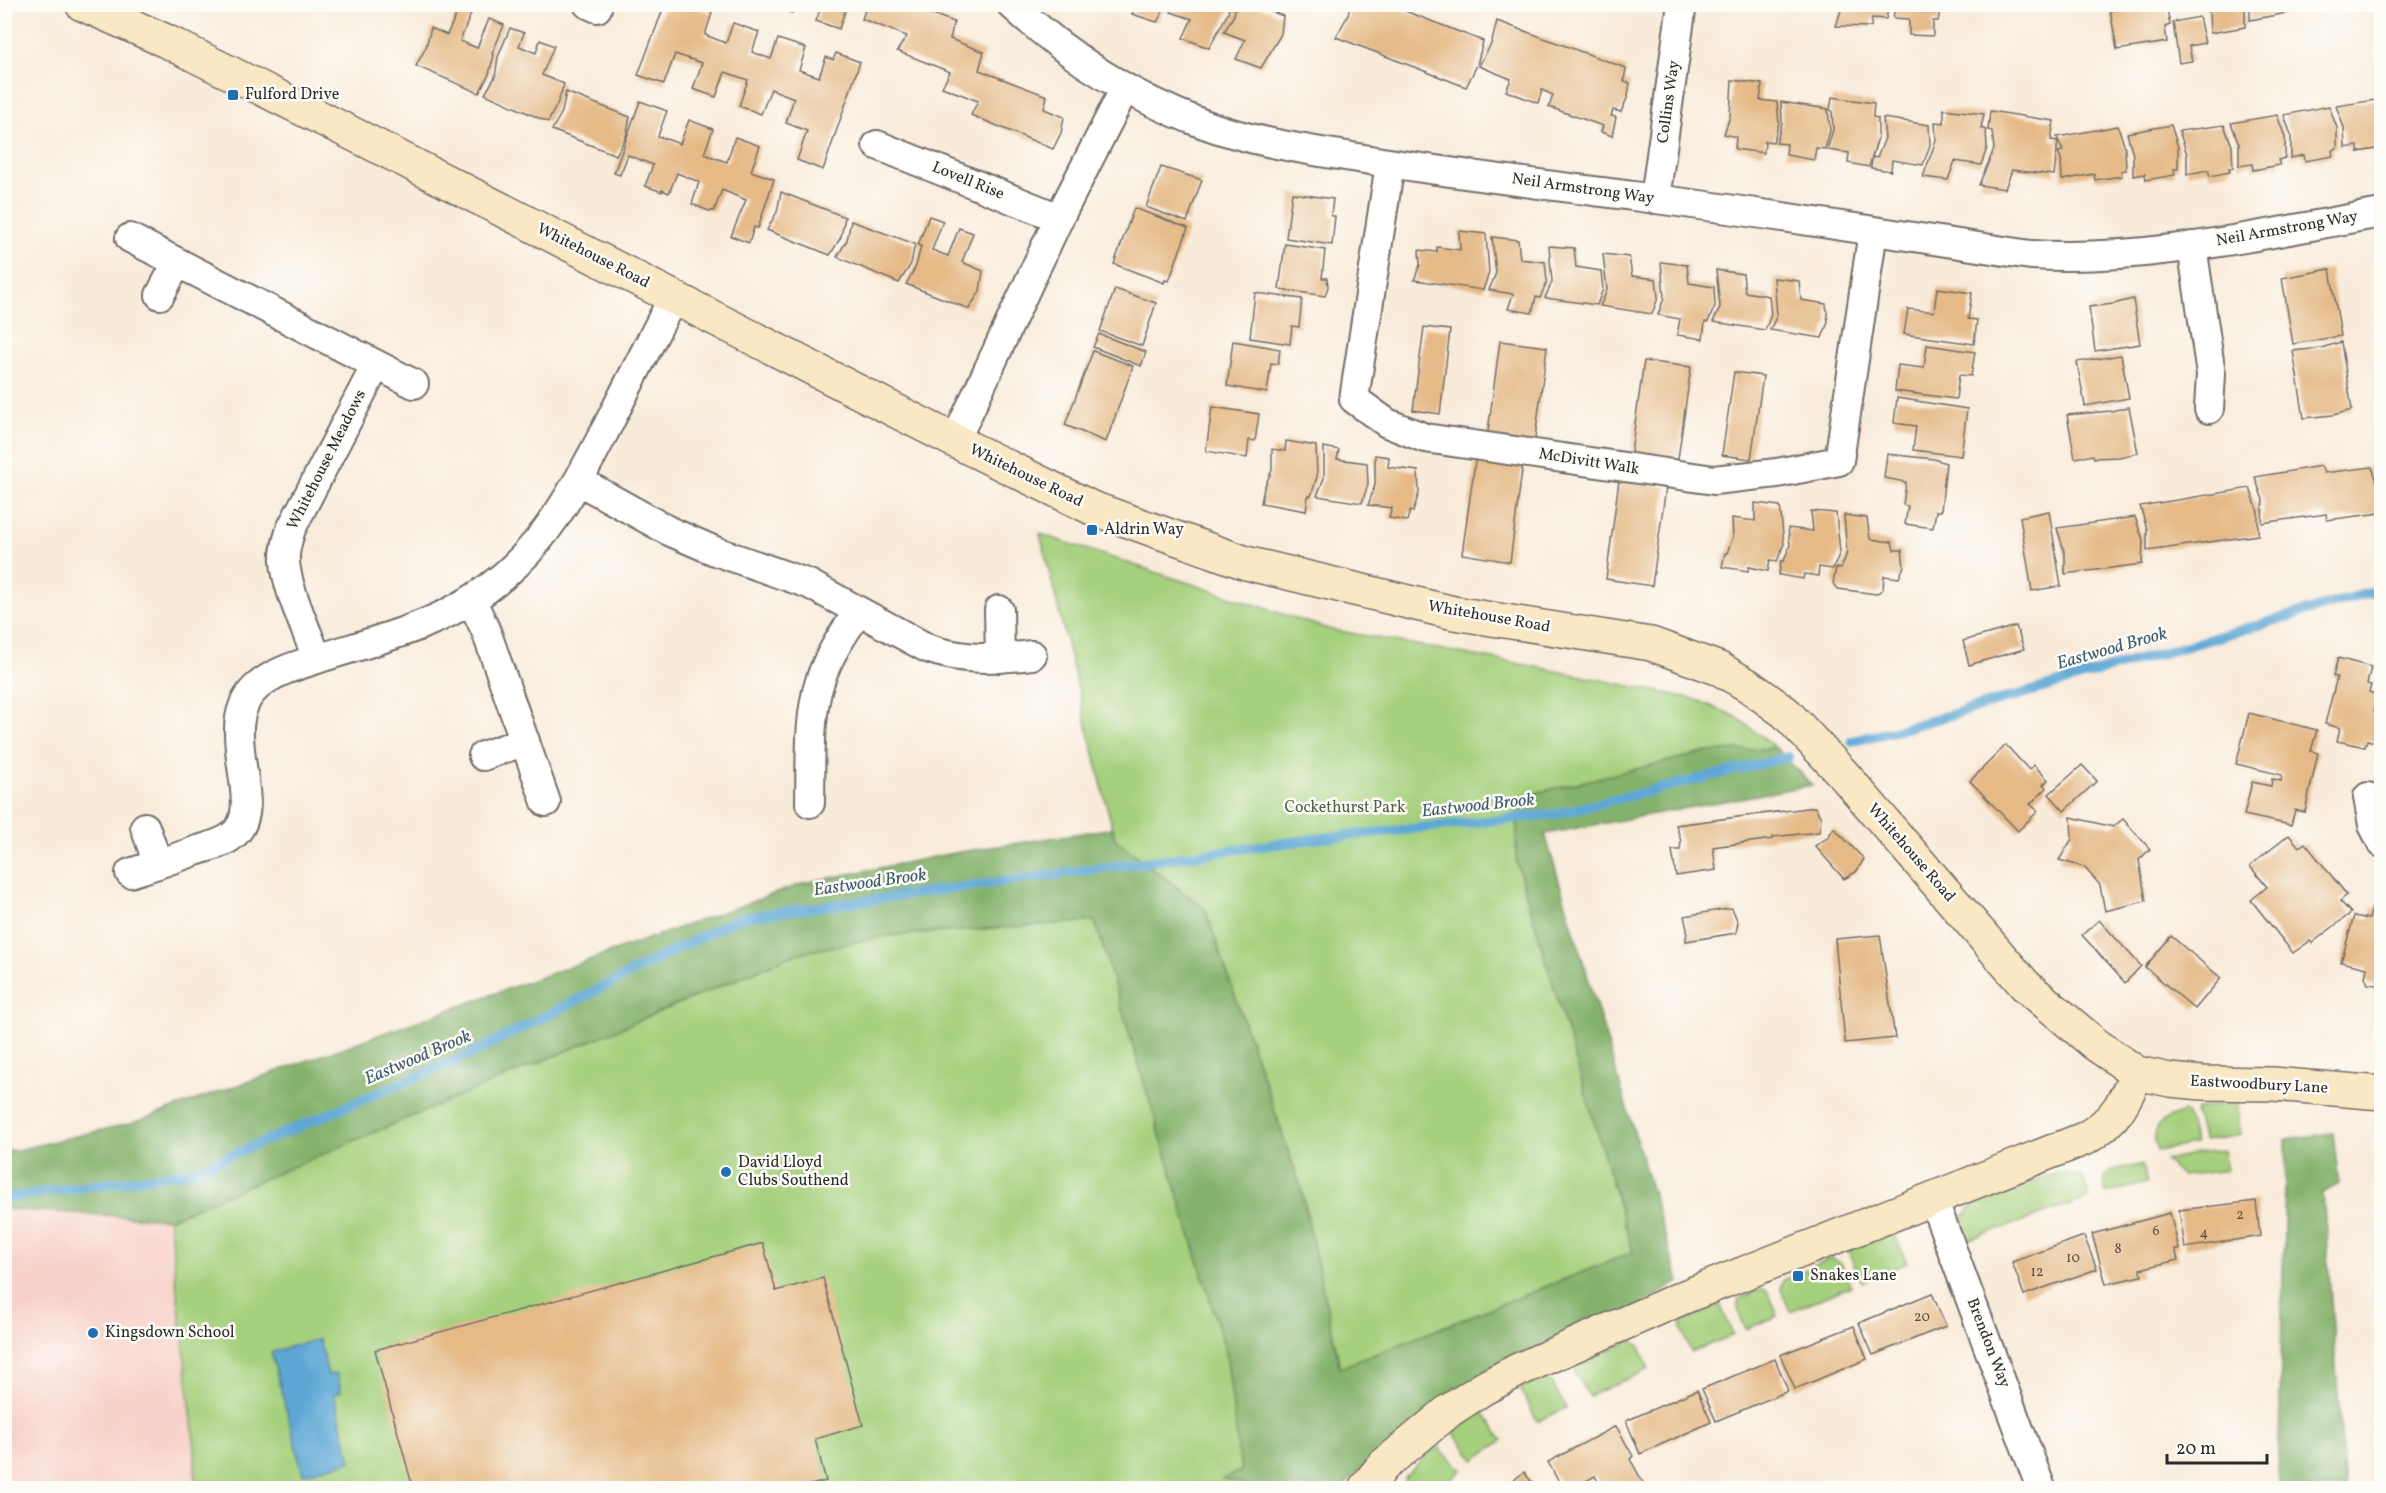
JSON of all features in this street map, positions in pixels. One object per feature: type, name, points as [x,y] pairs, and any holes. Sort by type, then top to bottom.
[{"type":"street","name":"Whitehouse Road","points":[[82,4],[166,41],[337,126],[955,441],[1092,508],[1246,563],[1454,613],[1651,644],[1720,669],[1749,686],[1786,713],[1843,774],[2025,986],[2095,1044],[2137,1073]]},
{"type":"street","name":"Neil Armstrong Way","points":[[1011,4],[1036,27],[1080,59],[1125,88],[1158,105],[1230,133],[1323,153],[1390,164],[1655,199],[2031,255],[2068,257],[2192,246],[2382,213]]},
{"type":"street","name":"Collins Way","points":[[1655,199],[1682,4]]},
{"type":"street","points":[[955,441],[1059,218],[1125,88]]},
{"type":"street","name":"Lovell Rise","points":[[877,145],[1059,218]]},
{"type":"street","name":"McDivitt Walk","points":[[1390,164],[1354,399],[1387,423],[1425,438],[1714,480],[1773,473],[1839,461],[1873,231]]},
{"type":"street","points":[[130,238],[414,384]]},
{"type":"street","points":[[2192,246],[2211,374],[2209,409]]},
{"type":"street","points":[[160,295],[177,263]]},
{"type":"street","points":[[130,873],[215,845],[231,838],[241,829],[246,818],[247,807],[239,730],[243,707],[257,686],[281,670],[428,622],[472,601],[506,575],[538,543],[579,481],[673,298]]},
{"type":"street","name":"Whitehouse Meadows","points":[[317,659],[287,576],[284,560],[286,546],[291,529],[376,365]]},
{"type":"street","points":[[579,481],[669,531],[715,551],[809,585],[927,648],[946,655],[1000,658],[1032,655]]},
{"type":"street","points":[[472,601],[486,631],[546,802]]},
{"type":"street","points":[[999,610],[1000,658]]},
{"type":"street","points":[[810,803],[813,717],[819,683],[830,655],[858,612]]},
{"type":"street","points":[[483,756],[525,741]]},
{"type":"street","points":[[2368,796],[2373,825],[2382,843]]},
{"type":"street","points":[[145,827],[158,864]]},
{"type":"street","points":[[1365,1488],[1384,1466],[1443,1416],[1484,1388],[1684,1297],[2068,1146],[2103,1127],[2120,1109],[2137,1073]]},
{"type":"street","name":"Eastwoodbury Lane","points":[[2137,1073],[2170,1080],[2202,1083],[2272,1084],[2382,1093]]},
{"type":"street","name":"Brendon Way","points":[[1933,1199],[2041,1488]]},
{"type":"shaded area","name":"Kingsdown School","points":[[4,1209],[169,1219],[195,1448],[195,1488],[5,1488]]},
{"type":"green space","name":"Cockethurst Park","points":[[1040,534],[1328,629],[1537,667],[1694,699],[1735,716],[1776,748],[1707,752],[1518,797],[1516,860],[1633,1252],[1340,1368],[1301,1188],[1205,909],[1115,839]]},
{"type":"green space","points":[[1776,748],[1812,785],[1545,834],[1679,1282],[1356,1473],[1342,1488],[1245,1488],[1241,1483],[1222,1479],[1241,1471],[1226,1352],[1095,921],[886,936],[796,954],[169,1219],[5,1209],[4,1148],[13,1151],[132,1123],[804,883],[954,853],[1113,828],[1115,839],[1205,909],[1301,1188],[1340,1368],[1633,1252],[1516,860],[1518,797],[1707,752]]},
{"type":"green space","name":"David Lloyd Clubs Southend","points":[[1095,921],[1226,1352],[1241,1471],[1223,1479],[1241,1483],[1245,1488],[195,1488],[195,1448],[169,1219],[796,954],[886,936]]},
{"type":"green space","points":[[2238,1103],[2240,1135],[2204,1141],[2195,1113],[2196,1109]]},
{"type":"green space","points":[[2184,1112],[2187,1114],[2195,1144],[2157,1151],[2155,1135],[2160,1124]]},
{"type":"green space","points":[[2333,1133],[2339,1184],[2323,1193],[2345,1488],[2278,1488],[2286,1139]]},
{"type":"green space","points":[[2223,1150],[2227,1170],[2182,1176],[2165,1160],[2197,1153]]},
{"type":"green space","points":[[2142,1165],[2147,1183],[2105,1193],[2105,1177],[2108,1173],[2119,1168]]},
{"type":"green space","points":[[2060,1172],[2082,1176],[2090,1198],[1964,1241],[1961,1235],[1963,1217],[1975,1202]]},
{"type":"green space","points":[[1893,1231],[1907,1263],[1862,1282],[1849,1254],[1850,1249]]},
{"type":"green space","points":[[1831,1258],[1840,1263],[1851,1286],[1790,1311],[1781,1290],[1783,1280]]},
{"type":"green space","points":[[1760,1289],[1769,1294],[1778,1316],[1746,1329],[1738,1310],[1739,1299]]},
{"type":"green space","points":[[1717,1305],[1721,1306],[1733,1335],[1691,1352],[1681,1328],[1682,1322]]},
{"type":"green space","points":[[1632,1340],[1640,1347],[1649,1369],[1589,1396],[1576,1375],[1574,1366]]},
{"type":"green space","points":[[1544,1377],[1552,1383],[1566,1408],[1537,1421],[1521,1391],[1522,1388]]},
{"type":"green space","points":[[1482,1411],[1503,1440],[1474,1460],[1454,1433],[1456,1429]]},
{"type":"green space","points":[[1439,1448],[1462,1470],[1442,1488],[1406,1488],[1404,1478],[1431,1451]]},
{"type":"water","points":[[319,1339],[328,1375],[337,1373],[341,1392],[334,1394],[351,1461],[303,1474],[271,1352]]},
{"type":"building","points":[[665,4],[694,4],[693,7],[712,13],[705,35],[726,43],[733,23],[759,32],[752,52],[771,59],[778,39],[806,48],[799,70],[819,77],[826,57],[833,60],[836,53],[860,62],[823,170],[797,160],[807,131],[786,123],[794,98],[771,89],[761,114],[739,106],[748,80],[725,72],[716,97],[693,89],[702,63],[675,54],[664,84],[638,75]]},
{"type":"building","points":[[769,4],[795,4],[792,13]]},
{"type":"building","points":[[822,4],[847,4],[839,29],[816,21]]},
{"type":"building","points":[[867,4],[922,4],[921,10],[954,22],[950,39],[984,52],[979,70],[1047,96],[1044,109],[1064,117],[1061,133],[1053,149],[971,115],[978,101],[942,87],[950,72],[897,51],[907,36],[862,19]]},
{"type":"building","points":[[1137,4],[1167,4],[1157,22],[1132,14]]},
{"type":"building","points":[[1175,4],[1230,4],[1228,13],[1209,48],[1183,38],[1192,19],[1171,12]]},
{"type":"building","points":[[1236,4],[1257,4],[1257,6],[1283,16],[1281,34],[1261,68],[1236,59],[1245,40],[1224,32],[1234,15]]},
{"type":"building","points":[[1350,4],[1387,4],[1483,41],[1477,65],[1466,87],[1336,37],[1348,15]]},
{"type":"building","points":[[1843,4],[1889,4],[1886,19],[1872,18],[1871,27],[1836,26]]},
{"type":"building","points":[[1896,4],[1941,4],[1938,21],[1933,21],[1933,36],[1909,35],[1909,19],[1893,18]]},
{"type":"building","points":[[2109,4],[2166,4],[2170,25],[2165,27],[2167,42],[2117,50]]},
{"type":"building","points":[[2206,4],[2245,4],[2245,27],[2210,33],[2209,11]]},
{"type":"building","points":[[2250,4],[2324,4],[2324,6],[2250,20]]},
{"type":"building","points":[[460,6],[472,11],[460,41],[477,48],[489,19],[504,25],[492,54],[494,55],[489,74],[479,93],[416,66],[426,47],[431,28],[447,35]]},
{"type":"building","points":[[2199,17],[2205,43],[2189,46],[2192,61],[2179,63],[2173,22]]},
{"type":"building","points":[[1497,21],[1626,68],[1624,81],[1630,83],[1628,96],[1621,112],[1613,110],[1611,116],[1616,117],[1612,136],[1601,132],[1603,126],[1549,107],[1553,95],[1542,90],[1538,103],[1506,91],[1511,79],[1479,66],[1491,44]]},
{"type":"building","points":[[510,28],[524,33],[519,46],[536,53],[540,40],[554,46],[542,75],[564,84],[548,122],[485,94],[495,77],[498,57]]},
{"type":"building","points":[[1732,80],[1762,84],[1760,100],[1777,102],[1779,123],[1773,142],[1765,141],[1764,153],[1735,149],[1736,137],[1724,134],[1730,116]]},
{"type":"building","points":[[566,92],[630,117],[626,137],[616,155],[552,130],[562,112]]},
{"type":"building","points":[[1832,97],[1874,103],[1873,117],[1878,118],[1878,138],[1869,167],[1848,163],[1849,153],[1827,150],[1833,130],[1832,111],[1830,110]]},
{"type":"building","points":[[2382,99],[2382,148],[2358,152],[2358,146],[2345,148],[2344,128],[2336,106]]},
{"type":"building","points":[[640,101],[667,111],[658,136],[680,144],[689,120],[713,129],[704,154],[727,162],[735,137],[760,146],[751,171],[774,179],[758,228],[754,227],[749,243],[731,236],[746,200],[722,190],[714,211],[709,211],[692,204],[699,182],[677,173],[669,193],[645,186],[653,165],[628,155],[620,175],[614,173]]},
{"type":"building","points":[[1781,102],[1828,109],[1830,131],[1825,149],[1816,148],[1814,160],[1786,155],[1787,144],[1776,143],[1782,123]]},
{"type":"building","points":[[2329,106],[2337,128],[2337,149],[2332,150],[2333,156],[2305,161],[2304,155],[2291,158],[2291,135],[2284,115]]},
{"type":"building","points":[[1944,109],[1984,114],[1981,128],[1986,130],[1987,148],[1981,165],[1955,161],[1948,180],[1923,177],[1936,140],[1935,122],[1944,123]]},
{"type":"building","points":[[1990,111],[2054,121],[2051,140],[2058,141],[2054,175],[2012,170],[2005,189],[1979,185],[1994,149],[1992,131],[1988,130]]},
{"type":"building","points":[[2277,115],[2285,137],[2285,158],[2278,160],[2280,165],[2253,170],[2252,164],[2239,166],[2239,144],[2231,123]]},
{"type":"building","points":[[1883,118],[1929,125],[1930,145],[1923,165],[1892,160],[1891,171],[1871,168],[1872,157],[1877,158],[1885,138]]},
{"type":"building","points":[[2171,125],[2178,147],[2178,169],[2174,169],[2175,175],[2146,180],[2145,174],[2133,176],[2133,155],[2127,133]]},
{"type":"building","points":[[2224,125],[2232,146],[2233,168],[2229,168],[2230,172],[2210,176],[2208,170],[2187,174],[2187,154],[2179,131]]},
{"type":"building","points":[[2118,126],[2125,148],[2126,170],[2121,171],[2122,176],[2095,180],[2094,174],[2062,180],[2061,159],[2058,152],[2063,151],[2057,137]]},
{"type":"building","points":[[1161,167],[1202,180],[1187,222],[1146,207]]},
{"type":"building","points":[[781,192],[845,217],[841,237],[830,255],[767,230],[777,212]]},
{"type":"building","points":[[1292,193],[1333,199],[1331,216],[1335,216],[1332,245],[1286,238]]},
{"type":"building","points":[[1134,208],[1188,228],[1169,281],[1165,280],[1164,283],[1114,264]]},
{"type":"building","points":[[929,216],[943,221],[932,250],[948,256],[959,228],[973,233],[962,262],[983,271],[980,291],[969,309],[906,284],[916,266],[921,246],[918,245]]},
{"type":"building","points":[[851,221],[915,244],[911,264],[899,283],[837,257],[847,240]]},
{"type":"building","points":[[1459,231],[1486,234],[1489,273],[1483,290],[1414,280],[1420,265],[1419,250],[1437,252],[1437,247],[1460,250]]},
{"type":"building","points":[[1492,237],[1518,240],[1520,259],[1545,262],[1547,281],[1540,298],[1536,297],[1532,313],[1508,309],[1513,294],[1489,290],[1496,273]]},
{"type":"building","points":[[1285,244],[1325,250],[1322,278],[1327,278],[1328,287],[1325,296],[1279,289]]},
{"type":"building","points":[[1549,246],[1574,248],[1576,267],[1601,271],[1603,289],[1597,305],[1545,298],[1552,282]]},
{"type":"building","points":[[1603,254],[1629,257],[1632,276],[1656,279],[1658,298],[1652,314],[1600,306],[1607,290]]},
{"type":"building","points":[[1661,262],[1687,265],[1689,283],[1714,287],[1715,306],[1708,322],[1705,322],[1703,339],[1677,335],[1680,319],[1658,315],[1664,298]]},
{"type":"building","points":[[2330,269],[2341,336],[2293,344],[2282,278]]},
{"type":"building","points":[[1716,270],[1743,274],[1745,292],[1769,296],[1771,315],[1765,330],[1713,322],[1720,307]]},
{"type":"building","points":[[1774,278],[1799,281],[1801,300],[1826,304],[1828,322],[1822,338],[1770,330],[1777,315]]},
{"type":"building","points":[[1937,288],[1972,293],[1968,319],[1977,320],[1974,344],[1904,334],[1908,309],[1934,312]]},
{"type":"building","points":[[1115,289],[1156,303],[1142,346],[1100,331]]},
{"type":"building","points":[[1255,293],[1302,299],[1299,327],[1292,326],[1290,344],[1250,338]]},
{"type":"building","points":[[2133,299],[2140,344],[2095,351],[2089,307]]},
{"type":"building","points":[[1424,327],[1450,330],[1440,414],[1413,410]]},
{"type":"building","points":[[1099,334],[1146,352],[1141,366],[1093,347]]},
{"type":"building","points":[[1233,341],[1280,349],[1278,364],[1271,363],[1267,393],[1227,386]]},
{"type":"building","points":[[1500,341],[1547,347],[1534,446],[1487,439]]},
{"type":"building","points":[[2341,342],[2352,410],[2333,415],[2304,418],[2293,351],[2321,348]]},
{"type":"building","points":[[1927,345],[1975,352],[1971,376],[1959,375],[1956,399],[1895,391],[1898,365],[1924,368]]},
{"type":"building","points":[[1093,351],[1133,366],[1106,442],[1065,425]]},
{"type":"building","points":[[2121,355],[2129,398],[2085,406],[2077,362]]},
{"type":"building","points":[[1644,361],[1691,367],[1677,466],[1630,459]]},
{"type":"building","points":[[1734,372],[1763,376],[1751,459],[1722,455]]},
{"type":"building","points":[[1897,398],[1967,409],[1961,456],[1913,450],[1916,426],[1894,423]]},
{"type":"building","points":[[1212,407],[1259,414],[1255,441],[1249,440],[1247,458],[1206,451]]},
{"type":"building","points":[[2129,407],[2138,453],[2119,457],[2094,458],[2093,455],[2075,458],[2067,415]]},
{"type":"building","points":[[1286,441],[1316,446],[1317,477],[1311,496],[1308,496],[1306,511],[1261,503],[1264,488],[1272,470],[1272,449],[1285,451]]},
{"type":"building","points":[[1324,447],[1339,450],[1337,459],[1367,463],[1368,484],[1362,503],[1317,496],[1324,478]]},
{"type":"building","points":[[1887,454],[1934,459],[1946,463],[1941,511],[1936,511],[1933,528],[1905,524],[1908,506],[1903,505],[1906,482],[1884,478]]},
{"type":"building","points":[[1375,455],[1389,457],[1388,467],[1418,471],[1419,493],[1413,512],[1410,511],[1407,521],[1389,518],[1392,508],[1368,505],[1375,485]]},
{"type":"building","points":[[1476,455],[1523,463],[1510,562],[1462,554]]},
{"type":"building","points":[[2321,466],[2324,473],[2372,467],[2380,490],[2380,513],[2327,520],[2326,514],[2262,523],[2263,500],[2255,477]]},
{"type":"building","points":[[1619,480],[1666,487],[1652,586],[1606,579]]},
{"type":"building","points":[[2250,488],[2258,512],[2258,535],[2147,551],[2147,529],[2140,506]]},
{"type":"building","points":[[1755,503],[1780,506],[1784,544],[1777,561],[1770,560],[1768,571],[1749,567],[1748,571],[1722,567],[1725,553],[1733,537],[1732,518],[1755,521]]},
{"type":"building","points":[[1811,511],[1836,513],[1840,552],[1833,569],[1819,567],[1818,576],[1804,574],[1803,579],[1779,575],[1781,561],[1784,561],[1790,545],[1788,528],[1813,531]]},
{"type":"building","points":[[2049,511],[2061,586],[2032,591],[2020,517]]},
{"type":"building","points":[[1844,515],[1867,518],[1870,539],[1892,542],[1894,550],[1902,550],[1904,566],[1899,578],[1884,576],[1883,589],[1876,594],[1838,589],[1833,583],[1836,568],[1841,569],[1847,553]]},
{"type":"building","points":[[2135,517],[2143,540],[2142,564],[2065,574],[2065,554],[2057,528]]},
{"type":"building","points":[[2016,626],[2024,649],[1969,665],[1963,641]]},
{"type":"building","points":[[2338,658],[2371,667],[2367,684],[2371,685],[2369,692],[2378,695],[2374,711],[2380,712],[2382,708],[2382,744],[2367,740],[2365,747],[2337,741],[2340,728],[2325,724],[2337,677],[2333,676]]},
{"type":"building","points":[[2249,713],[2317,730],[2311,751],[2318,753],[2305,812],[2295,810],[2291,825],[2244,815],[2252,782],[2271,786],[2272,779],[2281,781],[2282,775],[2236,764]]},
{"type":"building","points":[[2006,745],[2029,770],[2034,765],[2048,780],[2043,785],[2047,788],[2030,804],[2038,811],[2018,831],[1970,781]]},
{"type":"building","points":[[2082,765],[2097,781],[2064,811],[2049,794]]},
{"type":"building","points":[[1815,807],[1821,818],[1819,832],[1713,847],[1716,870],[1676,876],[1672,850],[1680,850],[1681,841],[1676,825]]},
{"type":"building","points":[[2071,817],[2113,827],[2123,819],[2150,849],[2139,860],[2146,901],[2105,911],[2100,885],[2084,867],[2059,860],[2072,839]]},
{"type":"building","points":[[1834,828],[1864,859],[1856,872],[1844,879],[1815,846],[1827,838]]},
{"type":"building","points":[[2289,835],[2299,847],[2305,843],[2347,895],[2340,901],[2351,913],[2312,943],[2310,941],[2293,953],[2251,900],[2267,887],[2250,866]]},
{"type":"building","points":[[2372,907],[2382,910],[2382,983],[2377,985],[2368,984],[2365,977],[2367,968],[2341,962],[2354,916],[2369,919]]},
{"type":"building","points":[[1732,908],[1738,922],[1736,933],[1686,941],[1687,929],[1684,916]]},
{"type":"building","points":[[2099,920],[2141,966],[2125,983],[2082,935]]},
{"type":"building","points":[[1880,935],[1895,1038],[1845,1043],[1835,939]]},
{"type":"building","points":[[2171,936],[2221,978],[2195,1009],[2145,967]]},
{"type":"building","points":[[2256,1201],[2260,1236],[2185,1248],[2179,1210]]},
{"type":"building","points":[[2170,1213],[2179,1249],[2175,1249],[2178,1260],[2140,1269],[2142,1276],[2106,1284],[2092,1234]]},
{"type":"building","points":[[2084,1236],[2097,1269],[2024,1295],[2012,1262]]},
{"type":"building","points":[[763,1243],[776,1291],[823,1278],[863,1425],[815,1439],[826,1481],[799,1488],[413,1488],[375,1350]]},
{"type":"building","points":[[1932,1293],[1946,1326],[1873,1355],[1859,1323]]},
{"type":"building","points":[[1854,1326],[1867,1359],[1795,1389],[1780,1355]]},
{"type":"building","points":[[1775,1359],[1788,1391],[1716,1421],[1702,1389]]},
{"type":"building","points":[[1697,1390],[1711,1422],[1640,1454],[1626,1421]]},
{"type":"building","points":[[1616,1426],[1633,1456],[1630,1459],[1646,1488],[1601,1488],[1595,1476],[1573,1488],[1562,1488],[1548,1462]]},
{"type":"building","points":[[1524,1472],[1536,1488],[1503,1488]]},
{"type":"waterway","name":"Eastwood Brook","points":[[1852,741],[1895,731],[2382,589]]},
{"type":"waterway","name":"Eastwood Brook","points":[[4,1198],[191,1172],[473,1053],[738,918],[1313,839],[1556,814],[1788,757]]},
{"type":"place","name":"Fulford Drive","points":[[233,95]]},
{"type":"place","name":"Aldrin Way","points":[[1092,530]]},
{"type":"place","name":"David Lloyd Clubs Southend","points":[[726,1172]]},
{"type":"place","name":"Snakes Lane","points":[[1798,1276]]},
{"type":"place","name":"Kingsdown School","points":[[93,1333]]}]
